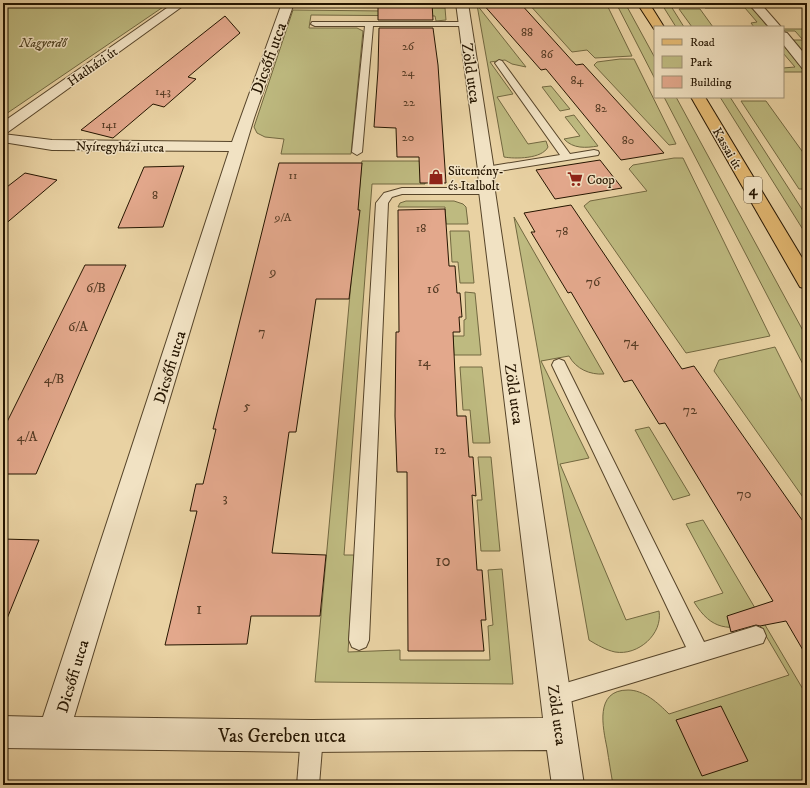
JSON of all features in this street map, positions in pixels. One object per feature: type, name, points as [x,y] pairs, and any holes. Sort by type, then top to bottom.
[{"type":"main road","points":[[644,3],[657,26]]},
{"type":"main road","name":"Kassai út","points":[[699,98],[807,282]]},
{"type":"street","name":"Hadházi út","points":[[3,129],[181,3]]},
{"type":"street","name":"Dicsőfi utca","points":[[54,732],[238,147],[288,3]]},
{"type":"street","name":"Zöld utca","points":[[462,3],[486,170],[487,191],[568,785]]},
{"type":"street","points":[[754,3],[774,26]]},
{"type":"street","points":[[784,37],[807,64]]},
{"type":"street","name":"Nyíregyházi utca","points":[[3,138],[52,145],[238,147]]},
{"type":"street","name":"Vas Gereben utca","points":[[3,732],[312,736],[561,734]]},
{"type":"lane","points":[[315,24],[465,24]]},
{"type":"lane","points":[[357,152],[368,24]]},
{"type":"lane","points":[[499,63],[567,157]]},
{"type":"lane","points":[[486,170],[594,153]]},
{"type":"lane","points":[[359,640],[382,203],[388,195],[402,191],[487,191]]},
{"type":"lane","points":[[559,365],[699,652]]},
{"type":"lane","points":[[556,696],[756,636]]},
{"type":"lane","points":[[308,785],[312,736]]},
{"type":"green space","name":"Nagyerdő","points":[[3,3],[169,3],[3,116]]},
{"type":"green space","points":[[528,3],[606,3],[632,56],[595,58],[587,50],[572,52]]},
{"type":"green space","points":[[616,3],[625,3],[654,56],[654,77]]},
{"type":"green space","points":[[661,3],[669,3],[683,26],[675,26]]},
{"type":"green space","points":[[701,3],[748,3],[767,26],[753,26],[751,23],[757,22],[745,8],[705,8]]},
{"type":"green space","points":[[477,5],[526,67],[512,64],[505,60],[490,62],[513,94],[497,97],[528,144],[546,141],[548,147],[540,154],[521,158],[504,157]]},
{"type":"green space","points":[[386,7],[445,8],[446,20],[436,21],[435,16],[311,15],[309,28],[357,28],[363,31],[351,154],[281,154],[284,139],[265,137],[257,133],[254,127],[293,10],[385,11]]},
{"type":"green space","points":[[679,9],[700,9],[712,26],[691,26]]},
{"type":"green space","points":[[784,29],[807,29],[807,56],[793,40],[803,40],[795,31],[785,31]]},
{"type":"green space","points":[[784,46],[805,72],[784,72],[784,68],[795,67],[784,54]]},
{"type":"green space","points":[[634,59],[676,144],[669,145],[594,65],[597,62]]},
{"type":"green space","points":[[551,86],[570,109],[560,111],[542,87]]},
{"type":"green space","points":[[665,98],[677,98],[807,338],[807,372]]},
{"type":"green space","points":[[721,98],[731,98],[807,217],[807,236]]},
{"type":"green space","points":[[741,101],[766,101],[807,158],[807,189],[799,189]]},
{"type":"green space","points":[[574,115],[598,146],[584,147],[571,145],[564,139],[580,136],[565,117]]},
{"type":"green space","points":[[674,158],[683,158],[770,336],[686,353],[584,206],[590,201],[647,191],[629,169],[633,165]]},
{"type":"green space","points":[[362,161],[419,161],[425,169],[425,184],[372,184],[344,555],[354,555],[348,652],[400,650],[400,660],[490,660],[488,626],[493,625],[488,570],[502,569],[513,684],[315,682]]},
{"type":"green space","points":[[406,201],[454,201],[463,204],[466,207],[468,224],[446,224],[445,207],[398,207],[400,203]]},
{"type":"green space","points":[[514,217],[604,374],[589,372],[579,368],[569,356],[541,361],[589,458],[560,464],[626,620],[659,611],[657,628],[653,635],[647,642],[632,651],[615,652],[589,640]]},
{"type":"green space","points":[[450,231],[469,231],[474,283],[460,283],[458,262],[452,262]]},
{"type":"green space","points":[[465,292],[475,293],[481,355],[454,355],[453,336],[464,336],[464,320],[466,319]]},
{"type":"green space","points":[[775,347],[807,411],[807,503],[714,371],[719,360]]},
{"type":"green space","points":[[460,367],[482,367],[490,443],[473,443],[470,410],[463,410]]},
{"type":"green space","points":[[649,427],[690,495],[673,500],[635,430]]},
{"type":"green space","points":[[478,457],[491,457],[500,551],[481,551],[477,500],[482,500]]},
{"type":"green space","points":[[703,520],[807,696],[807,785],[613,785],[603,721],[605,703],[610,696],[617,692],[628,690],[640,692],[669,714],[789,675],[759,624],[738,627],[722,626],[707,619],[694,602],[723,593],[686,524]]},
{"type":"building","points":[[378,3],[432,3],[433,20],[378,20]]},
{"type":"building","points":[[482,3],[520,3],[576,65],[583,64],[664,153],[621,160],[546,69],[541,70]]},
{"type":"building","points":[[225,16],[240,33],[188,77],[196,79],[164,107],[153,104],[113,138],[81,130]]},
{"type":"building","points":[[379,28],[433,28],[438,65],[446,183],[420,183],[419,157],[397,157],[396,128],[374,127]]},
{"type":"building","points":[[600,160],[622,188],[555,199],[536,170]]},
{"type":"building","points":[[279,163],[362,163],[358,210],[360,210],[349,299],[316,299],[296,432],[289,432],[272,553],[326,555],[320,616],[251,616],[247,644],[165,645],[197,511],[190,511],[196,484],[203,484],[216,429],[213,429]]},
{"type":"building","points":[[184,166],[163,227],[118,228],[144,167]]},
{"type":"building","points":[[25,173],[57,180],[3,226],[3,190]]},
{"type":"building","points":[[571,205],[682,369],[694,366],[807,527],[807,657],[786,621],[760,626],[756,625],[731,632],[727,616],[773,601],[665,423],[659,424],[632,380],[624,382],[571,292],[568,293],[531,232],[535,232],[524,213]]},
{"type":"building","points":[[445,209],[449,266],[455,266],[457,293],[460,293],[462,317],[459,317],[460,332],[453,332],[457,416],[466,416],[469,457],[473,457],[476,496],[472,495],[477,570],[482,570],[486,620],[481,620],[484,651],[408,651],[407,472],[397,472],[395,416],[396,332],[399,332],[398,210]]},
{"type":"building","points":[[85,265],[126,265],[36,474],[3,474],[3,430]]},
{"type":"building","points":[[3,539],[39,540],[4,626],[3,626]]},
{"type":"building","points":[[721,706],[748,761],[702,776],[676,720]]},
{"type":"place","name":"Sütemény- és Italbolt","points":[[436,177]]},
{"type":"place","name":"Coop","points":[[575,179]]}]
